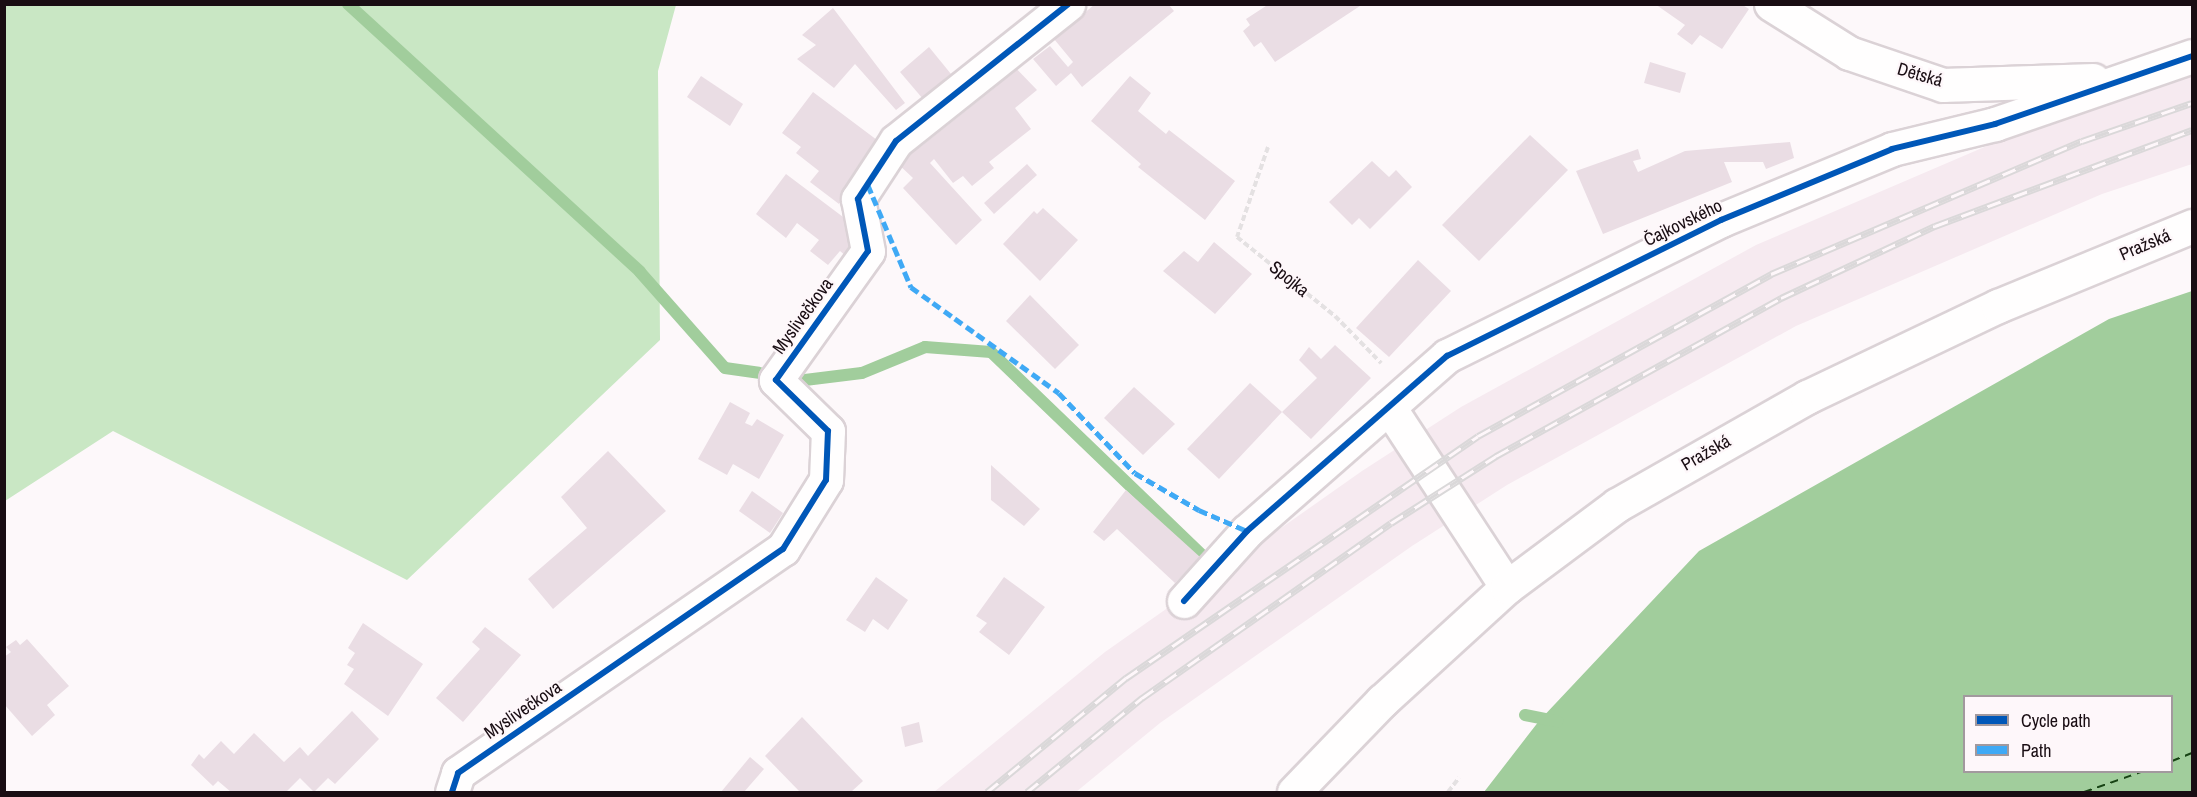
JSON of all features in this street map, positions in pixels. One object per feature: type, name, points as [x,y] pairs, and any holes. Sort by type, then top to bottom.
[{"type":"street","name":"Myslivečkova","points":[[452,792],[458,773],[783,549],[826,480],[828,431],[776,380],[868,251],[858,199],[896,141],[1068,4]]},
{"type":"street","name":"Dětská","points":[[1771,4],[1849,53],[1943,85],[2121,79]]},
{"type":"street","name":"Čajkovského","points":[[1184,601],[1246,531],[1447,356],[1721,220],[1892,149],[1995,124],[2193,56]]},
{"type":"street","name":"Pražská","points":[[1294,792],[1382,701],[1507,587],[1617,506],[1807,397],[1998,306],[2193,226]]},
{"type":"street","points":[[1398,398],[1507,587]]},
{"type":"path","points":[[1448,792],[1459,778]]},
{"type":"shaded area","points":[[5,4],[676,5],[658,71],[660,340],[407,580],[113,431],[5,501]]},
{"type":"shaded area","points":[[2192,68],[2192,164],[2102,194],[1796,326],[1507,485],[1412,546],[1160,723],[1076,792],[934,792],[1105,652],[1362,471],[1461,407],[1756,245],[2071,110]]},
{"type":"shaded area","points":[[2192,291],[2192,792],[1484,792],[1539,721],[1699,551],[2109,319]]},
{"type":"building","points":[[1095,4],[1168,4],[1174,11],[1082,87],[1071,73],[1056,86],[1033,59],[1050,46],[1068,67],[1073,62],[1054,39]]},
{"type":"building","points":[[1269,4],[1363,4],[1275,62],[1261,42],[1254,47],[1243,31],[1250,25],[1246,19]]},
{"type":"building","points":[[1655,4],[1741,4],[1749,9],[1722,49],[1700,35],[1692,45],[1677,34],[1685,25]]},
{"type":"building","points":[[833,8],[905,103],[896,110],[855,64],[834,88],[797,59],[816,45],[802,35]]},
{"type":"building","points":[[929,47],[951,74],[923,99],[900,72]]},
{"type":"building","points":[[1650,62],[1686,73],[1680,93],[1644,83]]},
{"type":"building","points":[[1012,64],[1037,90],[1015,108],[1031,129],[989,162],[994,168],[972,186],[963,176],[953,183],[934,159],[930,163],[982,220],[956,245],[903,188],[913,178],[897,163],[915,144],[919,148],[997,86],[992,79]]},
{"type":"building","points":[[701,76],[743,104],[730,126],[687,97]]},
{"type":"building","points":[[1130,76],[1151,93],[1138,111],[1166,134],[1169,130],[1235,181],[1205,220],[1138,167],[1141,164],[1091,121]]},
{"type":"building","points":[[813,92],[881,143],[839,204],[810,182],[819,171],[796,153],[801,147],[782,133]]},
{"type":"building","points":[[1530,135],[1568,170],[1479,261],[1442,225]]},
{"type":"building","points":[[1790,142],[1794,158],[1766,169],[1763,162],[1724,162],[1732,182],[1603,234],[1576,171],[1638,149],[1641,159],[1633,161],[1638,172],[1685,151]]},
{"type":"building","points":[[1372,161],[1389,177],[1396,170],[1412,187],[1370,229],[1359,218],[1352,225],[1329,202]]},
{"type":"building","points":[[1027,164],[1037,175],[994,214],[984,203]]},
{"type":"building","points":[[786,174],[863,232],[846,256],[840,251],[828,265],[810,251],[819,240],[797,223],[786,238],[756,214]]},
{"type":"building","points":[[1043,208],[1078,240],[1040,281],[1003,244],[1034,211],[1037,214]]},
{"type":"building","points":[[1214,242],[1252,274],[1215,314],[1163,271],[1184,251],[1198,262]]},
{"type":"building","points":[[1418,260],[1451,291],[1389,357],[1356,328]]},
{"type":"building","points":[[1030,295],[1079,345],[1055,369],[1006,321]]},
{"type":"building","points":[[1335,345],[1371,378],[1311,439],[1282,412],[1317,378],[1299,360],[1309,347],[1321,359]]},
{"type":"building","points":[[1250,383],[1282,412],[1219,479],[1187,449]]},
{"type":"building","points":[[1134,387],[1175,424],[1143,455],[1104,418]]},
{"type":"building","points":[[730,402],[750,413],[745,423],[752,426],[757,419],[784,435],[759,479],[733,464],[727,475],[698,459]]},
{"type":"building","points":[[608,451],[666,511],[553,609],[528,579],[587,528],[561,497]]},
{"type":"building","points":[[991,465],[1040,509],[1024,526],[991,500]]},
{"type":"building","points":[[1126,490],[1200,557],[1175,583],[1117,529],[1104,541],[1093,532]]},
{"type":"building","points":[[752,491],[783,513],[770,533],[739,511]]},
{"type":"building","points":[[876,577],[908,600],[888,630],[873,619],[865,632],[846,620]]},
{"type":"building","points":[[1004,577],[1045,607],[1009,655],[979,632],[987,623],[976,616]]},
{"type":"building","points":[[363,623],[423,664],[388,716],[344,684],[354,669],[347,665],[355,653],[348,648]]},
{"type":"building","points":[[485,627],[521,655],[463,722],[436,698],[480,649],[472,642]]},
{"type":"building","points":[[27,639],[69,686],[47,705],[55,715],[32,736],[4,704],[4,657],[11,652],[6,647],[16,640],[20,645]]},
{"type":"building","points":[[352,711],[379,739],[335,784],[328,778],[314,792],[300,778],[286,792],[231,792],[218,781],[213,786],[191,765],[199,754],[204,759],[221,741],[234,754],[254,733],[284,762],[300,747],[308,756]]},
{"type":"building","points":[[802,717],[863,781],[851,792],[800,792],[765,756]]},
{"type":"building","points":[[919,722],[923,742],[905,747],[901,727]]},
{"type":"building","points":[[750,757],[764,769],[744,792],[721,792]]},
{"type":"waterway","points":[[348,4],[640,272],[725,368],[759,373]]},
{"type":"waterway","points":[[805,380],[862,373],[925,347],[991,352],[1201,554]]},
{"type":"waterway","points":[[1525,715],[1557,721]]},
{"type":"ferry route","points":[[2173,761],[2192,753]]},
{"type":"ferry route","points":[[2084,792],[2138,773]]},
{"type":"railway","points":[[987,792],[1126,678],[1478,436],[1771,274],[2082,141],[2192,103]]},
{"type":"railway","points":[[1027,792],[1142,698],[1391,523],[1496,456],[1781,298],[1935,226],[2192,130]]},
{"type":"marked path","points":[[868,185],[911,287],[1059,393],[1135,473],[1199,510],[1247,531]]},
{"type":"cycle path","points":[[452,792],[458,773],[783,549],[826,480],[828,431],[776,380],[868,251],[858,199],[896,141],[1068,4]]},
{"type":"cycle path","points":[[1184,601],[1247,531],[1447,356],[1721,220],[1892,149],[1995,124],[2192,56]]}]
